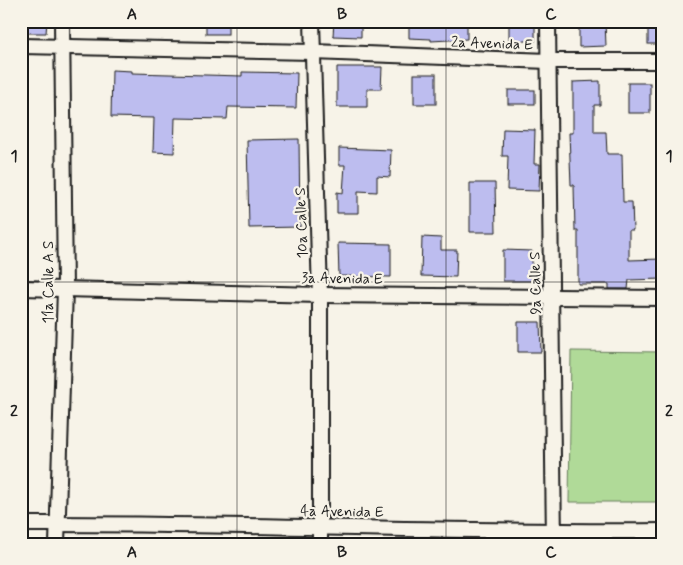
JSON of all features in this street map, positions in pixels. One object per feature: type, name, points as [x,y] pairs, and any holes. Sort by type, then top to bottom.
[{"type":"street","name":"11a Calle A S","points":[[57,544],[65,289],[62,21]]},
{"type":"street","name":"10a Calle S","points":[[312,21],[320,295],[320,544]]},
{"type":"street","name":"9a Calle S","points":[[548,21],[554,538]]},
{"type":"street","name":"2a Avenida E","points":[[21,46],[61,45],[313,52],[549,61],[662,61]]},
{"type":"street","name":"3a Avenida E","points":[[21,288],[320,295],[662,298]]},
{"type":"street","name":"4a Avenida E","points":[[21,524],[320,527],[554,538],[662,531]]},
{"type":"green space","points":[[571,351],[662,352],[662,502],[569,502]]},
{"type":"building","points":[[21,21],[47,21],[46,33],[21,33]]},
{"type":"building","points":[[206,21],[228,21],[228,34],[206,34]]},
{"type":"building","points":[[334,21],[361,21],[361,37],[333,36]]},
{"type":"building","points":[[409,21],[467,21],[467,39],[431,41],[431,39],[409,38]]},
{"type":"building","points":[[509,21],[535,21],[535,41],[509,41]]},
{"type":"building","points":[[648,21],[662,21],[662,44],[648,44]]},
{"type":"building","points":[[605,22],[606,46],[579,47],[579,23]]},
{"type":"building","points":[[337,67],[382,67],[381,89],[367,89],[367,107],[337,107]]},
{"type":"building","points":[[112,70],[132,71],[132,73],[242,76],[242,72],[297,73],[296,108],[228,107],[227,119],[175,118],[174,153],[153,152],[154,118],[111,117]]},
{"type":"building","points":[[414,74],[436,74],[436,104],[414,104]]},
{"type":"building","points":[[600,81],[600,105],[594,105],[594,132],[606,132],[607,154],[622,154],[623,202],[632,202],[633,230],[629,230],[629,260],[662,259],[662,279],[629,280],[628,289],[609,289],[609,284],[578,284],[578,231],[575,231],[574,185],[571,185],[569,133],[573,133],[573,82]]},
{"type":"building","points":[[628,83],[650,83],[650,113],[628,113]]},
{"type":"building","points":[[508,90],[535,90],[535,104],[508,104]]},
{"type":"building","points":[[503,129],[535,130],[534,164],[540,164],[539,191],[507,190],[508,156],[502,156]]},
{"type":"building","points":[[299,139],[300,227],[249,228],[247,140]]},
{"type":"building","points":[[339,148],[391,150],[390,177],[377,176],[377,192],[358,191],[358,213],[337,213],[337,192],[343,193],[345,165],[339,165]]},
{"type":"building","points":[[470,183],[495,183],[496,232],[470,232]]},
{"type":"building","points":[[422,237],[441,238],[441,250],[457,250],[456,277],[421,276]]},
{"type":"building","points":[[338,243],[391,244],[391,277],[339,276]]},
{"type":"building","points":[[503,250],[532,251],[532,281],[503,281]]},
{"type":"building","points":[[518,322],[540,322],[541,352],[518,352]]}]
